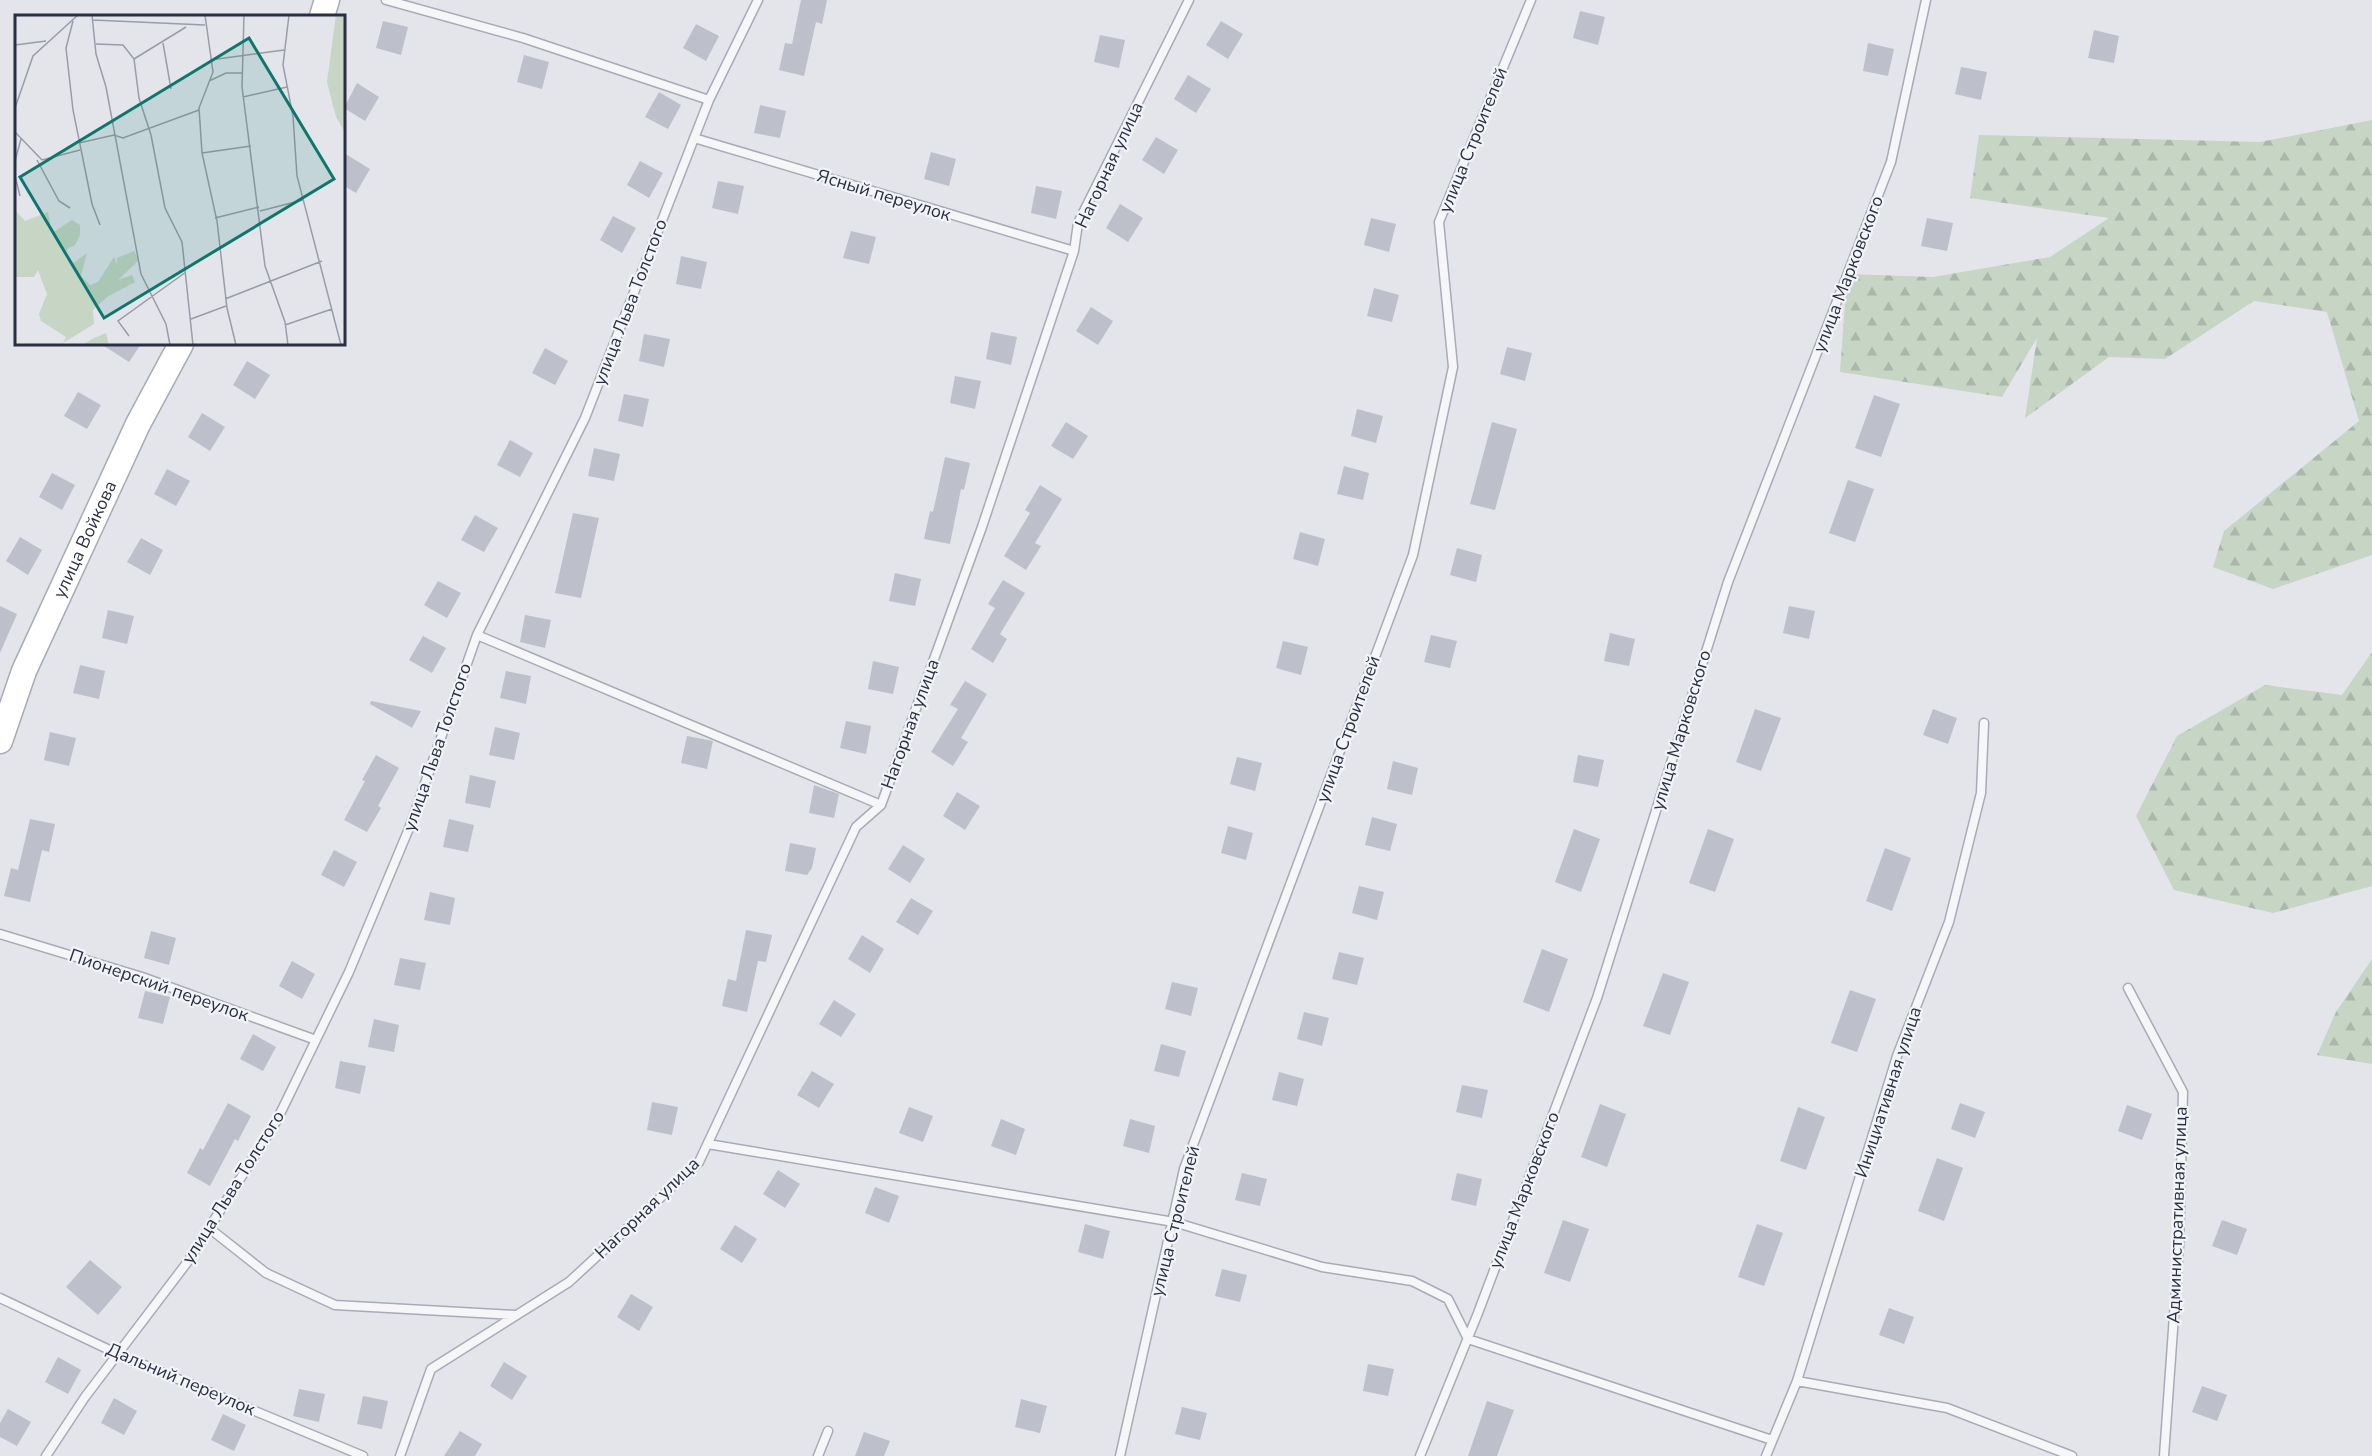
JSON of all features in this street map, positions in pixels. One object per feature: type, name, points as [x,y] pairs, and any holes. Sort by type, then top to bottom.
[{"type":"street","points":[[322,15],[327,0]]},
{"type":"street","name":"улица Войкова","points":[[0,741],[24,671],[138,424],[180,345]]},
{"type":"lane","points":[[386,0],[523,38],[709,100]]},
{"type":"lane","name":"улица Льва Толстого","points":[[46,1456],[85,1397],[189,1260],[277,1120],[349,972],[410,826],[477,636],[585,418],[709,100],[758,0]]},
{"type":"lane","name":"Нагорная улица","points":[[400,1456],[431,1369],[569,1282],[699,1162],[856,827],[880,805],[982,527],[1074,251],[1078,223],[1189,0]]},
{"type":"lane","name":"улица Строителей","points":[[1120,1456],[1184,1169],[1413,555],[1453,367],[1439,222],[1531,0]]},
{"type":"lane","name":"улица Марковского","points":[[1420,1456],[1597,998],[1728,582],[1891,162],[1926,0]]},
{"type":"lane","name":"Ясный переулок","points":[[694,138],[1074,251]]},
{"type":"lane","points":[[477,636],[880,805]]},
{"type":"lane","name":"Инициативная улица","points":[[1766,1456],[1797,1381],[1897,1056],[1949,922],[1981,793],[1984,723]]},
{"type":"lane","name":"Пионерский переулок","points":[[0,934],[142,977],[316,1040]]},
{"type":"lane","name":"Административная улица","points":[[2128,988],[2182,1092],[2179,1245],[2164,1456]]},
{"type":"lane","points":[[708,1144],[1174,1222],[1322,1267],[1412,1281],[1448,1299],[1467,1339],[1772,1440]]},
{"type":"lane","points":[[209,1228],[266,1272],[335,1305],[515,1316]]},
{"type":"lane","name":"Дальний переулок","points":[[0,1298],[118,1354],[363,1456]]},
{"type":"lane","points":[[1797,1381],[1947,1408],[2072,1456]]},
{"type":"lane","points":[[818,1456],[828,1431]]},
{"type":"green space","points":[[2372,120],[2372,555],[2273,589],[2213,567],[2224,531],[2359,421],[2327,312],[2254,301],[2165,359],[2109,357],[2025,418],[2037,338],[2002,397],[1840,372],[1847,274],[1933,277],[2050,257],[2109,218],[1970,198],[1979,135],[2260,142]]},
{"type":"green space","points":[[2372,652],[2372,886],[2273,913],[2174,890],[2136,816],[2177,736],[2265,685],[2342,695]]},
{"type":"green space","points":[[2372,959],[2372,1064],[2317,1055],[2336,1012]]},
{"type":"building","points":[[801,0],[827,0],[822,24],[816,22],[804,76],[779,70],[785,43],[792,44]]},
{"type":"building","points":[[1580,11],[1605,17],[1598,45],[1573,38]]},
{"type":"building","points":[[383,21],[408,27],[401,55],[376,48]]},
{"type":"building","points":[[1221,21],[1243,34],[1228,59],[1206,45]]},
{"type":"building","points":[[696,24],[719,36],[706,61],[683,48]]},
{"type":"building","points":[[2094,30],[2119,36],[2114,63],[2088,58]]},
{"type":"building","points":[[1100,35],[1125,40],[1119,68],[1094,62]]},
{"type":"building","points":[[1868,43],[1894,49],[1888,76],[1863,71]]},
{"type":"building","points":[[524,55],[549,62],[542,89],[517,82]]},
{"type":"building","points":[[1961,67],[1987,72],[1981,100],[1955,94]]},
{"type":"building","points":[[1188,75],[1211,89],[1196,113],[1174,99]]},
{"type":"building","points":[[357,83],[379,97],[365,121],[345,109]]},
{"type":"building","points":[[659,92],[681,105],[668,129],[645,117]]},
{"type":"building","points":[[760,105],[786,111],[780,138],[754,133]]},
{"type":"building","points":[[1156,137],[1178,150],[1164,174],[1142,160]]},
{"type":"building","points":[[931,152],[956,159],[949,186],[924,179]]},
{"type":"building","points":[[345,154],[370,169],[356,193],[345,187]]},
{"type":"building","points":[[640,161],[663,173],[649,198],[627,185]]},
{"type":"building","points":[[718,181],[744,186],[738,214],[712,208]]},
{"type":"building","points":[[1036,186],[1062,191],[1056,219],[1031,213]]},
{"type":"building","points":[[1120,204],[1143,218],[1128,242],[1106,228]]},
{"type":"building","points":[[613,216],[636,228],[622,253],[600,240]]},
{"type":"building","points":[[1371,218],[1396,224],[1389,252],[1364,245]]},
{"type":"building","points":[[1927,218],[1953,223],[1947,251],[1921,246]]},
{"type":"building","points":[[851,231],[876,237],[869,264],[843,258]]},
{"type":"building","points":[[681,256],[707,262],[701,289],[676,284]]},
{"type":"building","points":[[1374,288],[1399,295],[1392,322],[1367,316]]},
{"type":"building","points":[[1091,307],[1113,321],[1098,345],[1076,331]]},
{"type":"building","points":[[991,332],[1017,337],[1011,365],[986,359]]},
{"type":"building","points":[[644,334],[670,339],[664,367],[639,361]]},
{"type":"building","points":[[103,345],[140,345],[129,362]]},
{"type":"building","points":[[1507,347],[1532,353],[1525,381],[1500,374]]},
{"type":"building","points":[[545,348],[568,361],[555,385],[532,373]]},
{"type":"building","points":[[247,361],[270,375],[255,399],[233,385]]},
{"type":"building","points":[[955,376],[981,381],[975,409],[950,403]]},
{"type":"building","points":[[78,392],[101,405],[87,429],[64,416]]},
{"type":"building","points":[[624,394],[649,399],[643,427],[618,421]]},
{"type":"building","points":[[1874,395],[1900,404],[1881,457],[1855,448]]},
{"type":"building","points":[[1357,409],[1383,416],[1376,443],[1351,436]]},
{"type":"building","points":[[202,413],[225,427],[210,451],[188,437]]},
{"type":"building","points":[[1066,422],[1088,436],[1073,459],[1051,446]]},
{"type":"building","points":[[1492,422],[1517,429],[1495,510],[1470,504]]},
{"type":"building","points":[[510,440],[533,453],[520,477],[497,465]]},
{"type":"building","points":[[594,448],[620,454],[614,481],[588,476]]},
{"type":"building","points":[[945,457],[970,463],[964,490],[961,489],[950,544],[924,539],[930,511],[933,512]]},
{"type":"building","points":[[1344,466],[1369,473],[1363,500],[1337,494]]},
{"type":"building","points":[[167,469],[190,481],[176,506],[154,494]]},
{"type":"building","points":[[52,473],[75,485],[62,510],[39,497]]},
{"type":"building","points":[[1848,480],[1874,489],[1855,542],[1829,533]]},
{"type":"building","points":[[1040,485],[1062,499],[1035,543],[1041,546],[1026,570],[1004,556],[1030,513],[1025,510]]},
{"type":"building","points":[[573,513],[599,518],[581,598],[555,593]]},
{"type":"building","points":[[475,515],[498,528],[484,552],[461,540]]},
{"type":"building","points":[[1300,532],[1325,539],[1318,566],[1293,559]]},
{"type":"building","points":[[20,537],[42,550],[28,575],[6,561]]},
{"type":"building","points":[[141,538],[163,550],[150,575],[127,562]]},
{"type":"building","points":[[1457,548],[1482,555],[1476,582],[1450,575]]},
{"type":"building","points":[[895,573],[921,579],[915,606],[889,601]]},
{"type":"building","points":[[1003,580],[1025,593],[1000,634],[1007,639],[993,663],[971,649],[995,608],[988,604]]},
{"type":"building","points":[[438,581],[461,593],[447,618],[424,605]]},
{"type":"building","points":[[0,606],[17,614],[0,653]]},
{"type":"building","points":[[1789,606],[1815,611],[1809,639],[1783,633]]},
{"type":"building","points":[[108,610],[134,616],[127,644],[102,638]]},
{"type":"building","points":[[525,615],[551,620],[545,648],[520,642]]},
{"type":"building","points":[[1610,633],[1635,639],[1629,666],[1604,661]]},
{"type":"building","points":[[1431,635],[1457,641],[1450,668],[1424,662]]},
{"type":"building","points":[[423,636],[446,648],[432,673],[409,660]]},
{"type":"building","points":[[1283,641],[1308,647],[1301,675],[1276,668]]},
{"type":"building","points":[[873,661],[899,667],[893,694],[868,689]]},
{"type":"building","points":[[80,665],[105,671],[99,699],[73,693]]},
{"type":"building","points":[[506,671],[531,676],[526,704],[500,698]]},
{"type":"building","points":[[965,681],[987,694],[961,738],[968,742],[953,766],[931,752],[958,709],[950,705]]},
{"type":"building","points":[[371,701],[421,711],[412,728],[370,704]]},
{"type":"building","points":[[1755,709],[1781,718],[1761,771],[1736,762]]},
{"type":"building","points":[[1933,709],[1957,718],[1948,744],[1923,735]]},
{"type":"building","points":[[846,721],[871,726],[866,754],[840,748]]},
{"type":"building","points":[[495,727],[520,733],[514,760],[489,755]]},
{"type":"building","points":[[50,732],[76,738],[69,766],[44,760]]},
{"type":"building","points":[[687,736],[713,741],[707,769],[681,763]]},
{"type":"building","points":[[376,755],[399,768],[367,832],[344,820]]},
{"type":"building","points":[[1578,755],[1604,760],[1598,787],[1573,782]]},
{"type":"building","points":[[1237,757],[1262,763],[1255,791],[1230,784]]},
{"type":"building","points":[[1393,761],[1418,768],[1412,795],[1387,789]]},
{"type":"building","points":[[470,775],[496,781],[490,808],[465,803]]},
{"type":"building","points":[[814,785],[839,794],[834,818],[809,813]]},
{"type":"building","points":[[957,792],[980,806],[965,830],[943,816]]},
{"type":"building","points":[[1372,817],[1397,824],[1390,851],[1365,845]]},
{"type":"building","points":[[30,819],[55,824],[49,852],[42,850],[30,902],[4,896],[11,868],[18,870]]},
{"type":"building","points":[[449,819],[474,825],[468,852],[443,847]]},
{"type":"building","points":[[1228,826],[1253,833],[1246,860],[1221,853]]},
{"type":"building","points":[[1574,829],[1600,839],[1581,892],[1555,882]]},
{"type":"building","points":[[1708,829],[1734,839],[1715,892],[1689,883]]},
{"type":"building","points":[[790,843],[816,848],[812,868],[807,875],[785,871]]},
{"type":"building","points":[[903,845],[925,859],[910,883],[888,869]]},
{"type":"building","points":[[1885,848],[1911,858],[1892,911],[1866,901]]},
{"type":"building","points":[[334,850],[357,862],[344,887],[321,875]]},
{"type":"building","points":[[1359,886],[1384,892],[1377,920],[1352,913]]},
{"type":"building","points":[[430,892],[455,898],[450,925],[424,920]]},
{"type":"building","points":[[911,898],[933,911],[918,935],[896,922]]},
{"type":"building","points":[[746,930],[772,935],[766,962],[758,961],[747,1012],[722,1006],[728,979],[736,981]]},
{"type":"building","points":[[151,931],[176,938],[169,965],[144,958]]},
{"type":"building","points":[[862,935],[884,949],[870,973],[848,959]]},
{"type":"building","points":[[1542,949],[1568,959],[1549,1012],[1523,1002]]},
{"type":"building","points":[[1339,952],[1364,958],[1357,985],[1332,979]]},
{"type":"building","points":[[400,958],[426,963],[420,990],[394,985]]},
{"type":"building","points":[[292,961],[315,974],[302,999],[279,986]]},
{"type":"building","points":[[1663,973],[1689,982],[1670,1035],[1643,1026]]},
{"type":"building","points":[[1172,982],[1198,988],[1191,1016],[1165,1009]]},
{"type":"building","points":[[1850,990],[1876,999],[1857,1052],[1831,1043]]},
{"type":"building","points":[[145,991],[170,997],[163,1024],[138,1018]]},
{"type":"building","points":[[834,1000],[856,1014],[841,1037],[819,1024]]},
{"type":"building","points":[[1304,1012],[1329,1018],[1322,1046],[1297,1039]]},
{"type":"building","points":[[374,1019],[399,1025],[394,1052],[368,1047]]},
{"type":"building","points":[[253,1034],[276,1047],[263,1071],[240,1059]]},
{"type":"building","points":[[1161,1044],[1186,1051],[1179,1077],[1154,1071]]},
{"type":"building","points":[[340,1061],[366,1066],[360,1094],[335,1088]]},
{"type":"building","points":[[812,1071],[834,1084],[819,1108],[797,1095]]},
{"type":"building","points":[[1279,1072],[1304,1079],[1297,1106],[1272,1100]]},
{"type":"building","points":[[1462,1085],[1488,1090],[1482,1118],[1456,1112]]},
{"type":"building","points":[[652,1102],[678,1107],[672,1135],[647,1130]]},
{"type":"building","points":[[228,1103],[251,1116],[238,1141],[235,1139],[210,1186],[187,1173],[200,1148],[203,1150]]},
{"type":"building","points":[[1960,1103],[1985,1112],[1975,1138],[1951,1129]]},
{"type":"building","points":[[1600,1104],[1626,1114],[1607,1167],[1581,1157]]},
{"type":"building","points":[[2127,1105],[2152,1114],[2142,1140],[2118,1131]]},
{"type":"building","points":[[909,1107],[933,1116],[923,1142],[899,1133]]},
{"type":"building","points":[[1798,1107],[1825,1117],[1806,1170],[1780,1161]]},
{"type":"building","points":[[1001,1119],[1025,1129],[1016,1155],[991,1146]]},
{"type":"building","points":[[1130,1119],[1155,1126],[1149,1153],[1123,1146]]},
{"type":"building","points":[[1937,1158],[1963,1168],[1944,1221],[1918,1211]]},
{"type":"building","points":[[778,1170],[800,1184],[785,1208],[763,1194]]},
{"type":"building","points":[[1242,1173],[1267,1179],[1260,1206],[1235,1200]]},
{"type":"building","points":[[1457,1173],[1482,1179],[1476,1206],[1451,1200]]},
{"type":"building","points":[[875,1187],[899,1196],[889,1223],[865,1213]]},
{"type":"building","points":[[1563,1220],[1589,1229],[1570,1282],[1544,1273]]},
{"type":"building","points":[[2222,1220],[2247,1229],[2237,1255],[2212,1246]]},
{"type":"building","points":[[1085,1224],[1110,1231],[1103,1259],[1078,1252]]},
{"type":"building","points":[[1757,1224],[1783,1233],[1764,1286],[1738,1277]]},
{"type":"building","points":[[735,1225],[757,1239],[742,1263],[720,1249]]},
{"type":"building","points":[[90,1260],[122,1287],[98,1315],[66,1287]]},
{"type":"building","points":[[1222,1269],[1247,1275],[1240,1302],[1215,1296]]},
{"type":"building","points":[[631,1294],[653,1307],[639,1331],[617,1317]]},
{"type":"building","points":[[1889,1308],[1914,1317],[1904,1344],[1879,1335]]},
{"type":"building","points":[[58,1357],[81,1370],[68,1394],[45,1382]]},
{"type":"building","points":[[504,1362],[527,1376],[512,1400],[490,1386]]},
{"type":"building","points":[[1368,1364],[1394,1369],[1388,1396],[1363,1391]]},
{"type":"building","points":[[2202,1386],[2227,1395],[2217,1421],[2192,1412]]},
{"type":"building","points":[[299,1389],[325,1394],[319,1422],[293,1416]]},
{"type":"building","points":[[363,1396],[388,1401],[382,1429],[357,1424]]},
{"type":"building","points":[[114,1398],[137,1411],[124,1435],[101,1423]]},
{"type":"building","points":[[1021,1399],[1047,1406],[1040,1433],[1015,1427]]},
{"type":"building","points":[[1487,1401],[1514,1410],[1497,1456],[1468,1456]]},
{"type":"building","points":[[1182,1407],[1207,1413],[1200,1440],[1175,1434]]},
{"type":"building","points":[[8,1409],[31,1422],[17,1446],[0,1437],[0,1423]]},
{"type":"building","points":[[223,1414],[246,1425],[234,1451],[211,1440]]},
{"type":"building","points":[[460,1431],[482,1444],[475,1456],[444,1456]]},
{"type":"building","points":[[864,1432],[890,1441],[884,1456],[855,1456]]}]
